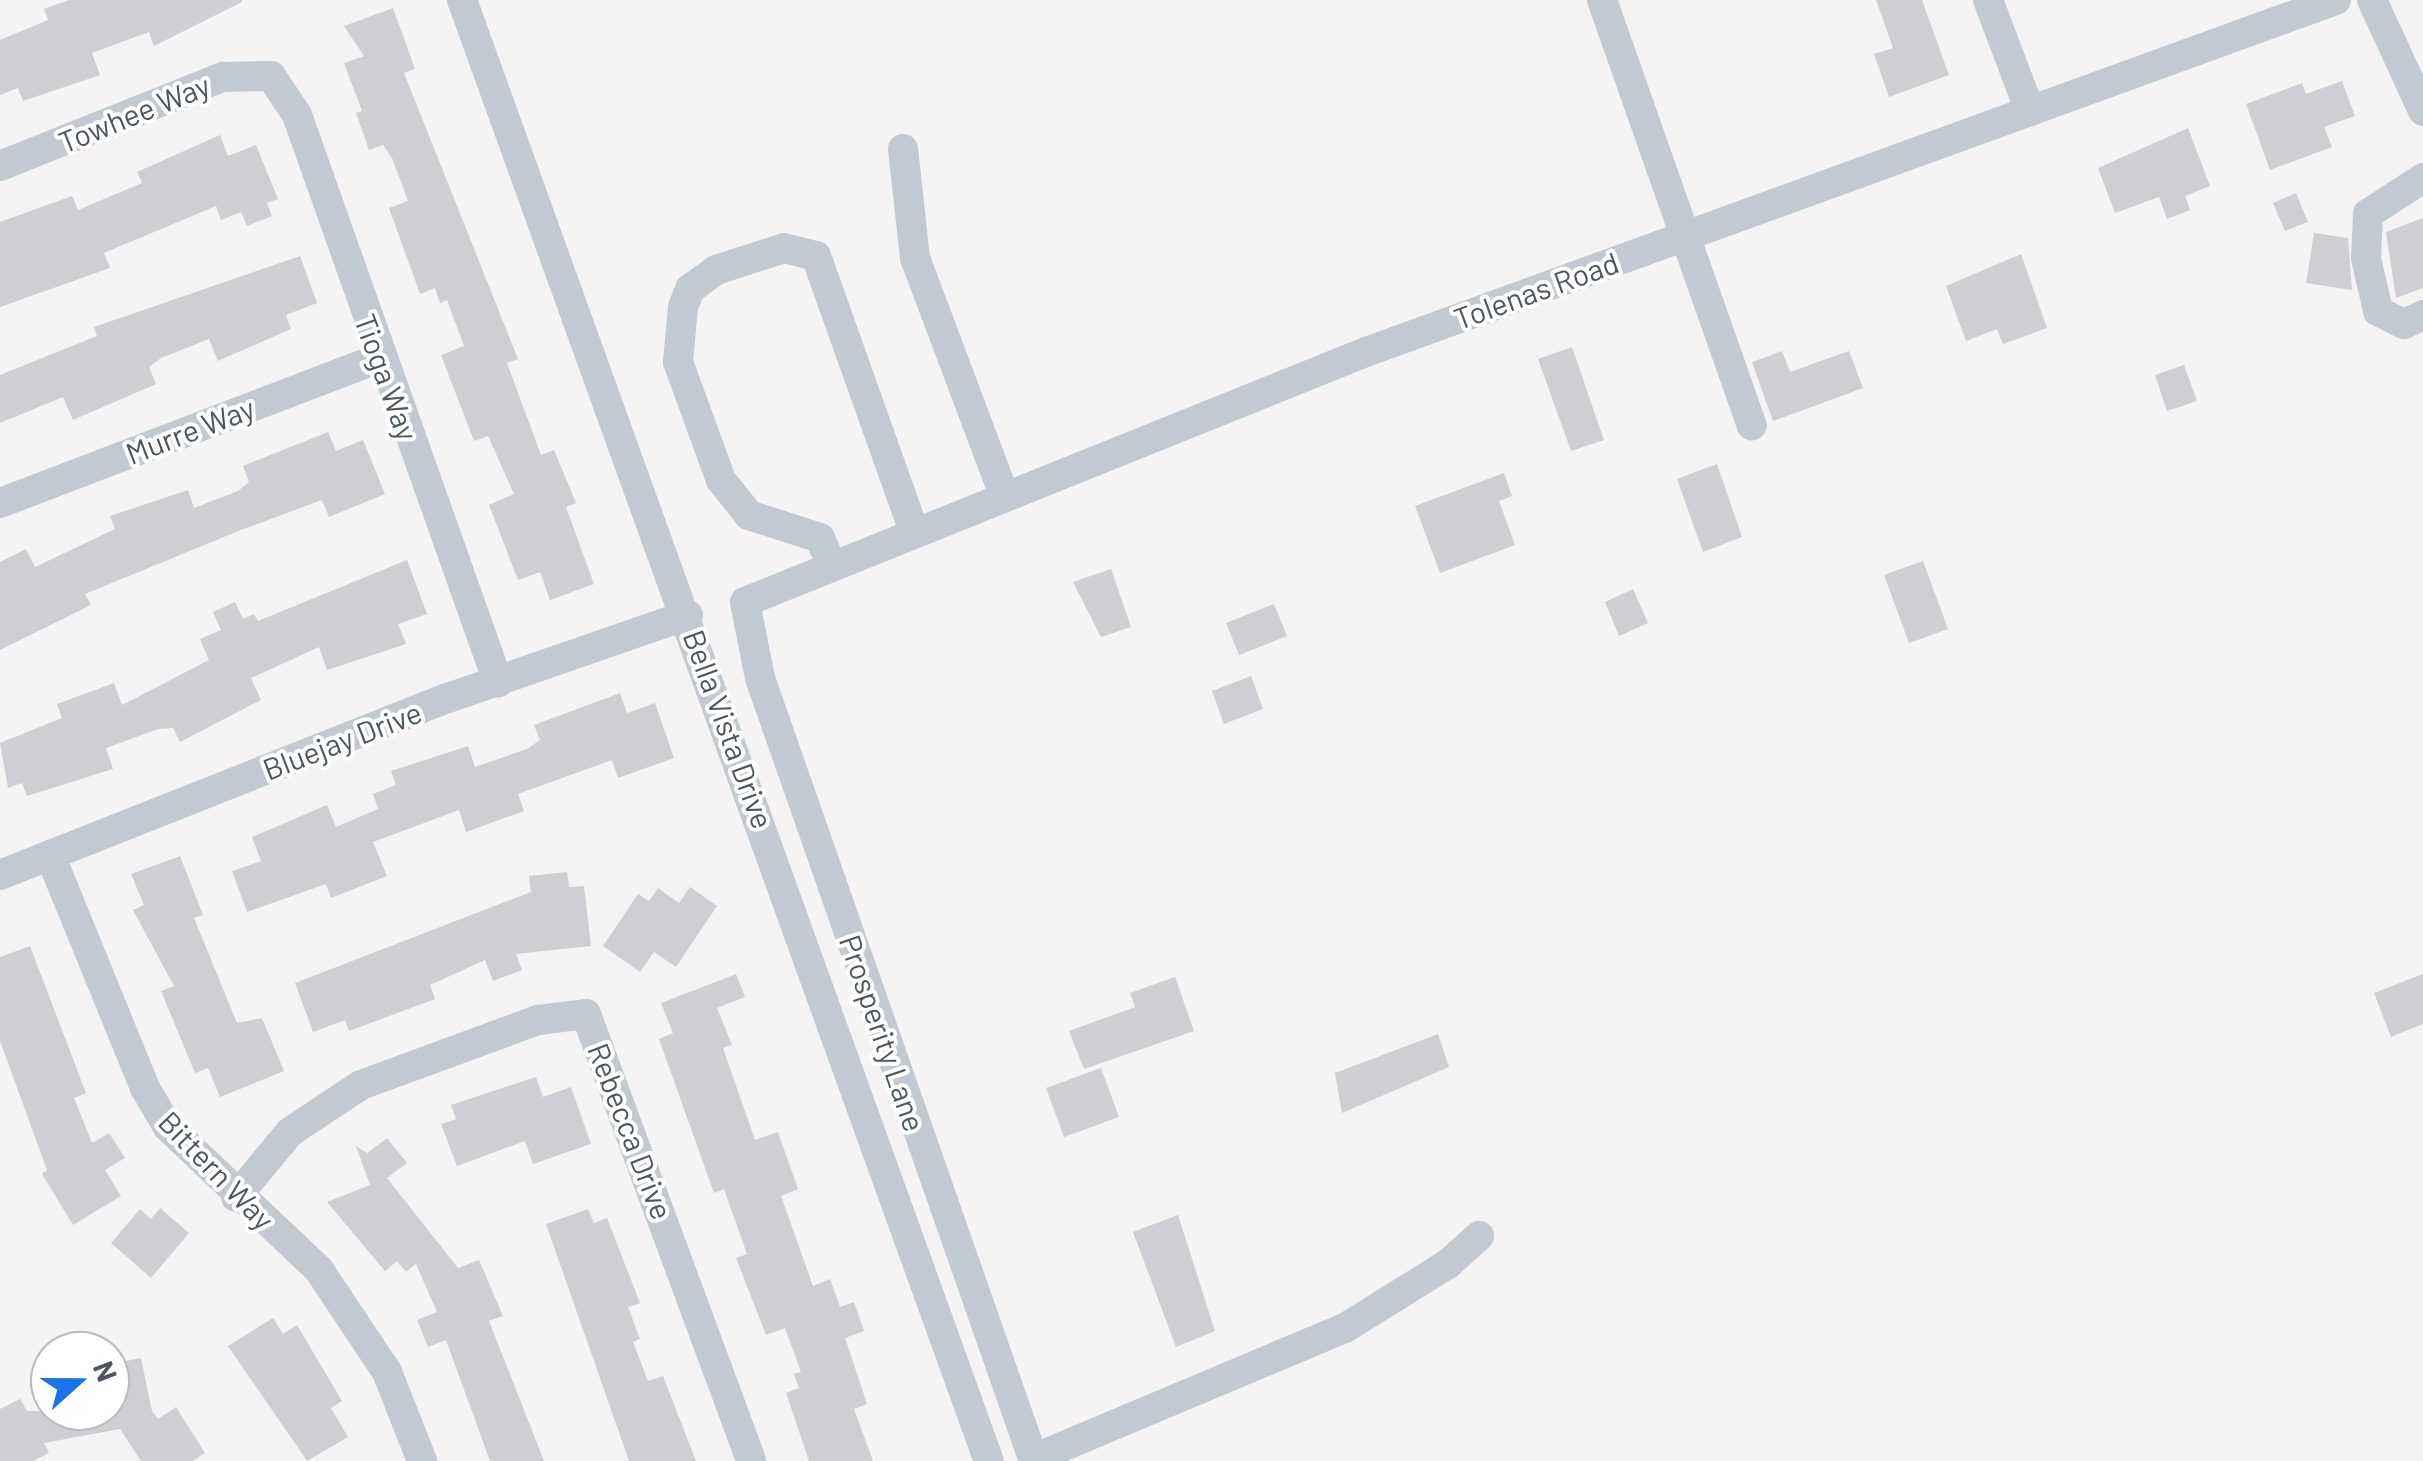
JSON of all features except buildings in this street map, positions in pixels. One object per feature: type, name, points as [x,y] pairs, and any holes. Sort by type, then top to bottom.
[{"type":"street","name":"Bella Vista Drive","points":[[462,0],[688,615],[989,1461]]},
{"type":"street","points":[[1602,0],[1682,238],[1752,425]]},
{"type":"street","points":[[1988,0],[2030,111]]},
{"type":"street","name":"Tolenas Road","points":[[745,602],[1004,495],[1682,238],[2336,0]]},
{"type":"street","points":[[2372,0],[2423,111]]},
{"type":"street","name":"Towhee Way","points":[[0,166],[223,77],[270,76]]},
{"type":"street","name":"Tioga Way","points":[[270,76],[297,115],[498,682]]},
{"type":"street","points":[[902,149],[915,258],[1004,495]]},
{"type":"street","points":[[2423,178],[2368,214],[2366,258],[2378,311],[2404,324],[2423,315]]},
{"type":"street","points":[[831,564],[820,538],[749,515],[721,480],[678,352],[690,289],[716,270],[784,248],[816,256],[914,530]]},
{"type":"street","name":"Murre Way","points":[[0,504],[380,358]]},
{"type":"street","name":"Prosperity Lane","points":[[745,602],[760,678],[1033,1460]]},
{"type":"street","name":"Bluejay Drive","points":[[0,875],[498,682],[688,615]]},
{"type":"street","name":"Bittern Way","points":[[50,855],[145,1088],[168,1127],[236,1197],[319,1270],[361,1327],[422,1461]]},
{"type":"street","name":"Rebecca Drive","points":[[236,1197],[290,1132],[361,1085],[538,1020],[586,1014],[751,1461]]},
{"type":"street","points":[[1033,1460],[1345,1328],[1480,1236]]}]
